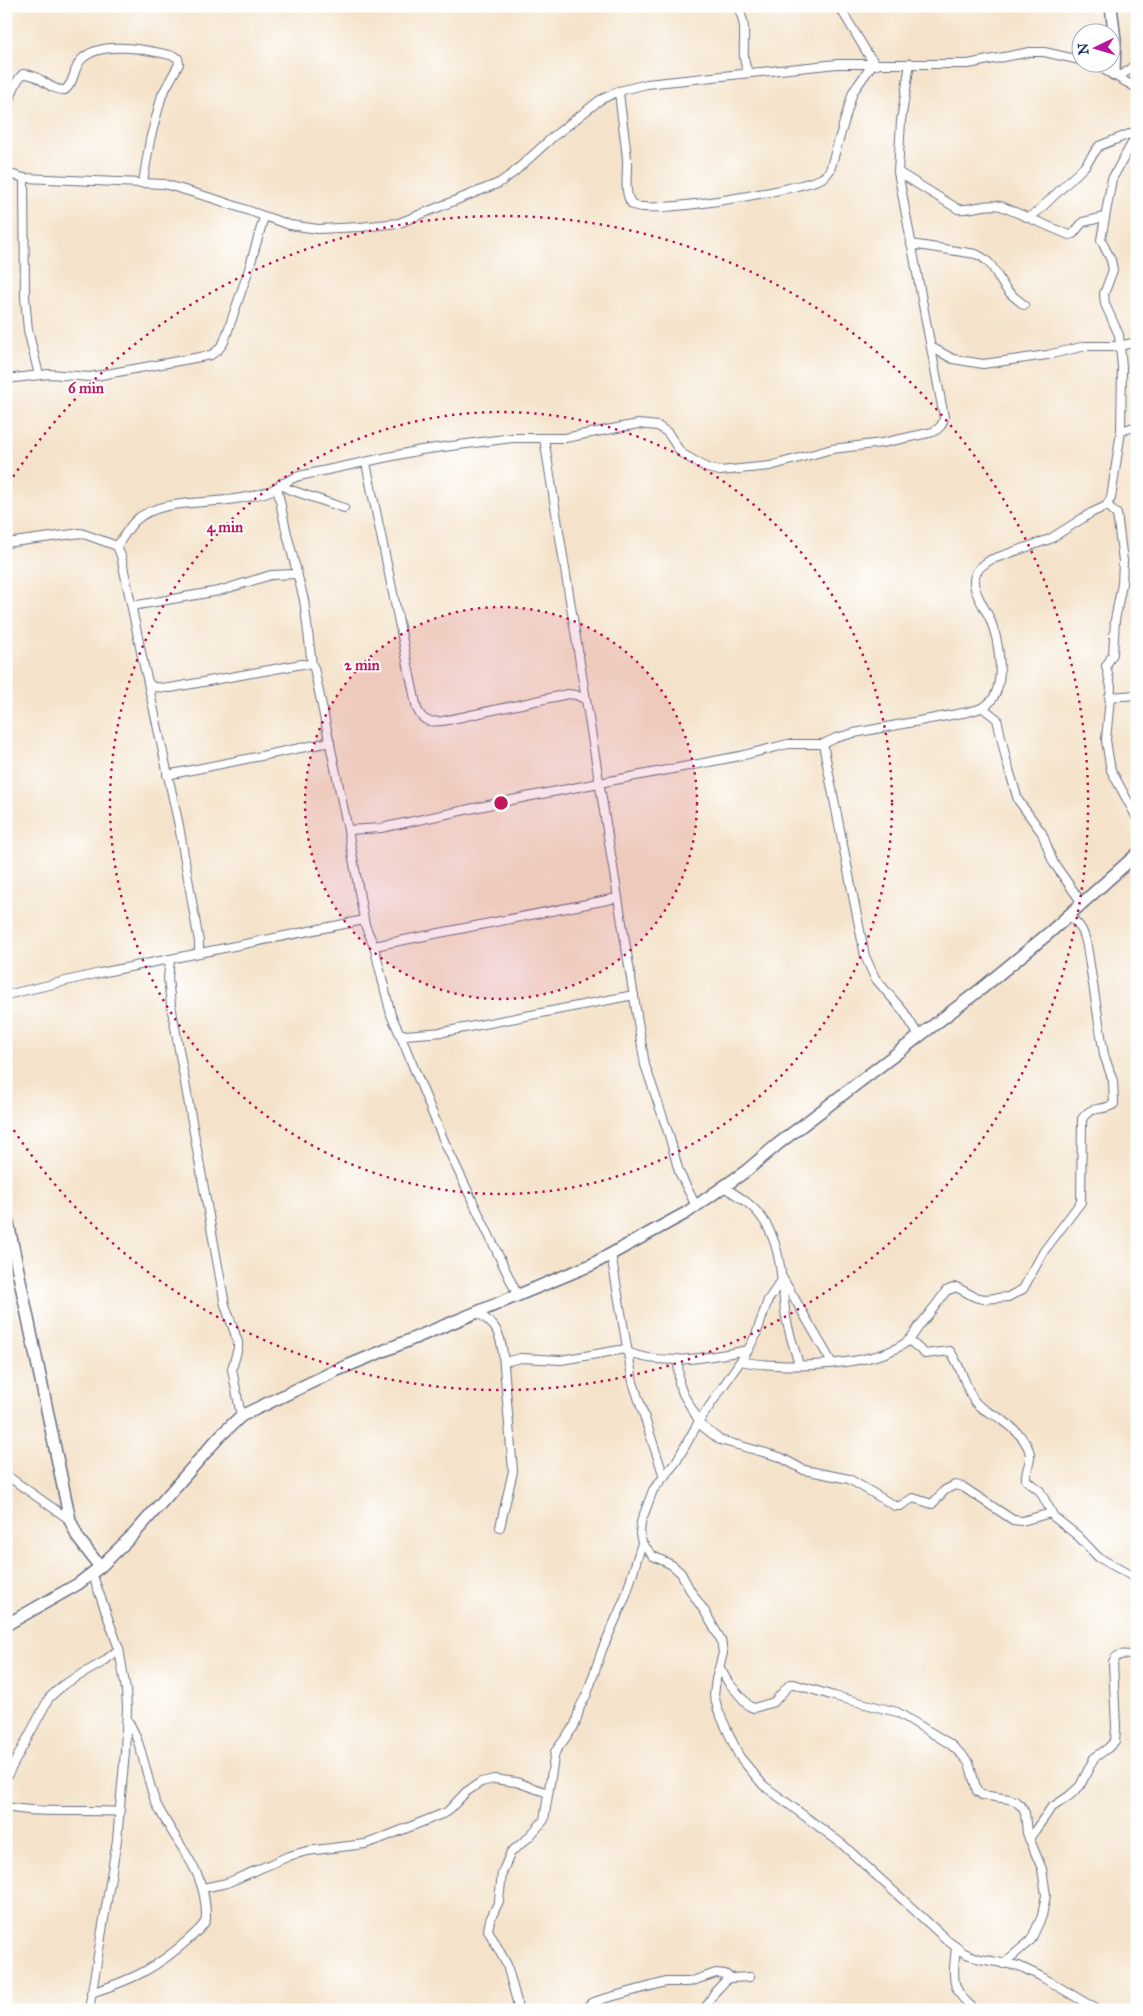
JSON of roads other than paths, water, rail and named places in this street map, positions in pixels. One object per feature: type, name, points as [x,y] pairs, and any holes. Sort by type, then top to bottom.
[{"type":"street","points":[[738,6],[744,23],[743,57],[748,72]]},
{"type":"street","points":[[839,6],[874,65]]},
{"type":"street","points":[[1111,6],[1115,40],[1116,76]]},
{"type":"street","points":[[6,122],[7,109],[16,84],[23,74],[32,75],[54,88],[65,90],[72,82],[79,62],[91,52],[108,48],[124,48],[174,56],[178,58],[179,64],[162,95],[150,140],[143,182]]},
{"type":"street","points":[[6,173],[24,178],[143,182],[180,188],[290,225],[312,229],[360,228],[399,223],[500,182],[513,173],[554,136],[608,95],[647,84],[837,64],[968,64],[1030,52],[1044,52],[1070,58]]},
{"type":"street","points":[[1116,76],[1130,69],[1137,61]]},
{"type":"street","points":[[117,546],[135,521],[145,514],[158,509],[235,499],[264,492],[288,480],[309,474],[428,449],[512,438],[566,438],[638,424],[649,424],[658,426],[668,433],[682,454],[707,468],[720,471],[770,466],[832,449],[882,443],[933,432],[943,425],[944,417],[898,172],[901,121],[910,63]]},
{"type":"street","points":[[619,91],[627,160],[628,196],[635,207],[648,209],[676,207],[751,196],[821,179],[830,170],[853,92],[874,65]]},
{"type":"street","points":[[1109,72],[1137,88]]},
{"type":"street","points":[[1028,218],[1037,212],[1084,167],[1099,146],[1137,132]]},
{"type":"street","points":[[348,830],[381,828],[740,756],[788,744],[823,744],[854,733],[983,708],[994,696],[999,675],[999,649],[991,621],[975,586],[976,572],[990,560],[1042,542],[1107,505],[1112,495],[1122,431],[1122,367],[1118,335],[1105,304],[1104,294],[1113,270],[1112,260],[1101,240],[1112,179],[1137,132]]},
{"type":"street","points":[[898,172],[958,209],[991,204],[1069,235],[1073,234],[1083,222],[1105,217]]},
{"type":"street","points":[[24,178],[25,297],[28,330],[39,375]]},
{"type":"street","points":[[6,379],[39,375],[90,377],[194,359],[218,350],[224,342],[249,269],[264,217]]},
{"type":"street","points":[[911,244],[976,254],[985,258],[993,265],[1009,293],[1024,304]]},
{"type":"street","points":[[931,347],[953,359],[983,364],[1031,358],[1095,345],[1118,346],[1137,342]]},
{"type":"street","points":[[1122,431],[1137,426]]},
{"type":"street","points":[[544,438],[560,528],[598,784],[648,1078],[669,1135],[679,1172],[696,1206]]},
{"type":"street","points":[[366,462],[417,709],[422,718],[428,722],[443,721],[568,694],[576,695],[586,700]]},
{"type":"street","points":[[279,485],[344,508]]},
{"type":"street","points":[[279,485],[304,600],[312,665],[316,672],[364,920],[374,946],[392,1015],[444,1141],[517,1294]]},
{"type":"street","points":[[1107,505],[1116,514],[1123,561],[1122,584],[1115,620],[1113,654],[1106,666],[1110,681],[1106,740],[1111,770],[1137,818]]},
{"type":"street","points":[[6,543],[81,533],[117,546],[121,556],[183,845],[199,942],[199,953]]},
{"type":"street","points":[[132,606],[220,592],[271,575],[297,574]]},
{"type":"street","points":[[148,682],[153,687],[170,688],[302,664],[312,665]]},
{"type":"street","points":[[1109,696],[1137,695]]},
{"type":"street","points":[[983,708],[997,719],[1018,800],[1042,833],[1053,862],[1082,903]]},
{"type":"street","points":[[167,775],[330,742]]},
{"type":"street","points":[[823,744],[866,956],[875,978],[904,1012],[919,1036]]},
{"type":"street","points":[[6,1625],[78,1584],[96,1570],[134,1534],[219,1437],[241,1416],[334,1371],[591,1264],[696,1206],[724,1187],[981,990],[1137,854]]},
{"type":"street","points":[[374,946],[617,898]]},
{"type":"street","points":[[740,1361],[753,1364],[800,1365],[867,1358],[891,1350],[909,1340],[950,1288],[956,1287],[975,1297],[984,1299],[1008,1297],[1023,1289],[1044,1251],[1080,1202],[1082,1119],[1092,1110],[1112,1106],[1115,1094],[1114,1081],[1104,1055],[1092,969],[1084,933],[1078,924],[1068,916]]},
{"type":"street","points":[[6,995],[100,973],[364,920]]},
{"type":"street","points":[[170,960],[168,978],[171,1005],[225,1305],[238,1342],[232,1369],[241,1416]]},
{"type":"street","points":[[399,1032],[405,1035],[443,1032],[634,995]]},
{"type":"street","points":[[724,1187],[748,1203],[766,1224],[773,1242],[781,1277],[786,1320],[800,1365]]},
{"type":"street","points":[[6,1212],[70,1520],[96,1570],[119,1649],[126,1690],[127,1719],[119,1812],[110,1889],[89,2010]]},
{"type":"street","points":[[611,1254],[627,1351],[644,1420],[664,1477]]},
{"type":"street","points":[[781,1277],[832,1363]]},
{"type":"street","points":[[518,2010],[508,1965],[489,1933],[488,1926],[499,1901],[500,1878],[511,1852],[528,1838],[544,1820],[555,1752],[575,1725],[602,1650],[626,1598],[642,1543],[640,1528],[644,1511],[653,1490],[676,1462],[699,1422],[748,1350],[756,1335],[768,1300],[781,1277]]},
{"type":"street","points":[[476,1312],[490,1321],[497,1329],[501,1340],[504,1362],[513,1472],[500,1527]]},
{"type":"street","points":[[909,1340],[925,1354],[950,1351],[962,1371],[973,1400],[979,1407],[1000,1419],[1024,1440],[1030,1456],[1026,1480],[1040,1491],[1048,1502],[1051,1513],[1078,1536],[1098,1557],[1137,1579]]},
{"type":"street","points":[[504,1362],[521,1358],[561,1360],[627,1351],[645,1358],[678,1359],[748,1350]]},
{"type":"street","points":[[678,1359],[679,1382],[683,1394],[699,1422],[720,1440],[780,1457],[804,1470],[849,1479],[895,1506],[900,1506],[913,1498],[932,1504],[945,1490],[955,1485],[963,1487],[1013,1520],[1022,1521],[1051,1513]]},
{"type":"street","points":[[6,1475],[70,1520]]},
{"type":"street","points":[[642,1543],[653,1556],[681,1573],[710,1619],[720,1640],[723,1653],[714,1695],[718,1710],[738,1756],[769,1790],[842,1844],[964,1953],[980,1959],[1019,1966],[1057,1984],[1093,2009]]},
{"type":"street","points":[[6,1778],[49,1698],[63,1685],[103,1662],[119,1649]]},
{"type":"street","points":[[1029,1839],[1051,1808],[1080,1786],[1094,1758],[1115,1741],[1113,1662],[1115,1657],[1120,1654],[1137,1656]]},
{"type":"street","points":[[720,1668],[728,1682],[749,1706],[754,1708],[774,1702],[790,1684],[794,1684],[897,1712],[950,1744],[962,1755],[969,1763],[977,1791],[982,1795],[988,1798],[1009,1799],[1022,1807],[1025,1813],[1029,1839],[1042,1869],[1046,1885],[1045,1904],[1037,1930],[1031,1940],[1003,1964]]},
{"type":"street","points":[[91,1993],[144,1973],[161,1962],[194,1934],[206,1919],[202,1888],[197,1871],[154,1799],[137,1737],[127,1719]]},
{"type":"street","points":[[202,1888],[227,1883],[289,1856],[307,1851],[365,1844],[377,1840],[447,1812],[466,1792],[481,1782],[494,1780],[516,1782],[548,1793]]},
{"type":"street","points":[[6,1807],[41,1811],[88,1810],[119,1812]]},
{"type":"street","points":[[956,1947],[953,1974],[955,1989],[976,2010]]},
{"type":"street","points":[[584,2010],[591,2003],[666,1982],[689,1982],[716,1973],[725,1974],[729,1977],[750,1977]]},
{"type":"street","points":[[704,2010],[712,1996],[729,1977]]}]
